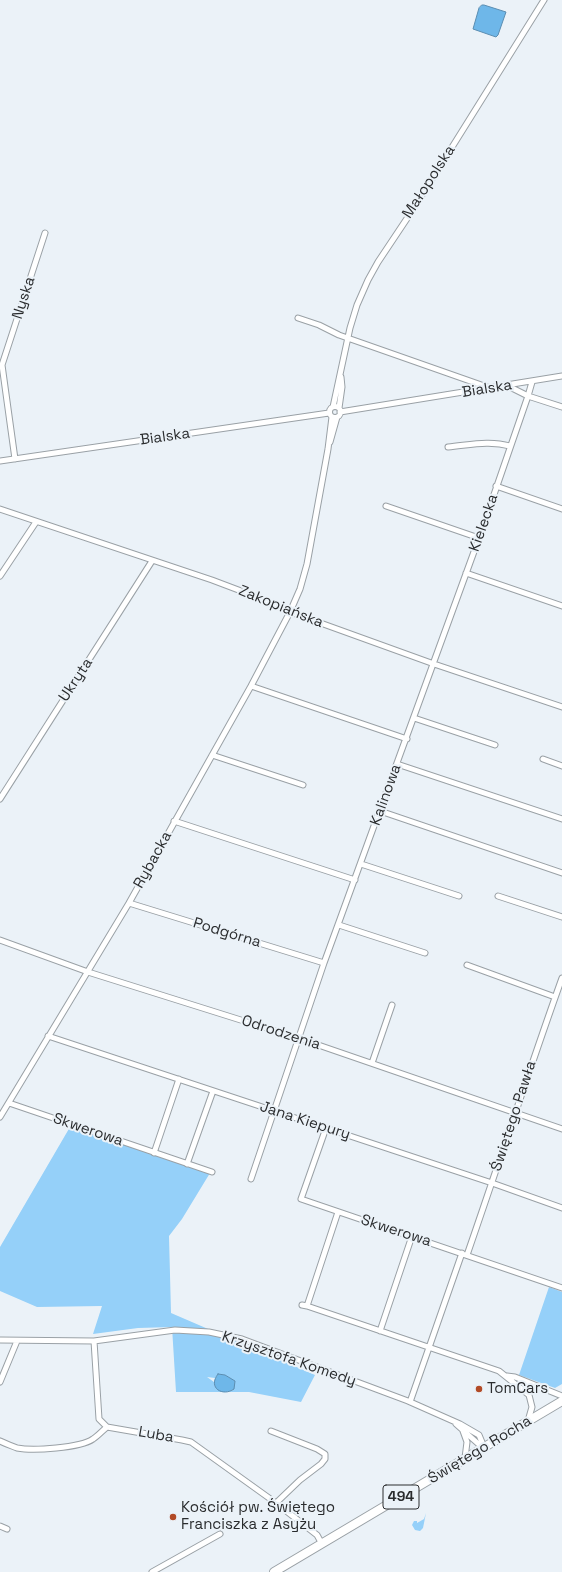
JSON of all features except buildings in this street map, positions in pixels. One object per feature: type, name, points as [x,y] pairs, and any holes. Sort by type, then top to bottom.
[{"type":"main road","name":"Świętego Rocha","points":[[274,1572],[562,1401]]},
{"type":"street","name":"Małopolska","points":[[337,409],[336,393],[357,305],[378,262],[414,208],[544,0]]},
{"type":"street","name":"Nyska","points":[[14,458],[2,366],[45,233]]},
{"type":"street","points":[[298,318],[348,338],[491,388]]},
{"type":"street","name":"Bialska","points":[[337,409],[507,386],[562,376]]},
{"type":"street","name":"Kielecka","points":[[434,664],[532,382]]},
{"type":"street","points":[[507,386],[528,396],[562,407]]},
{"type":"street","points":[[333,415],[330,410],[337,409]]},
{"type":"street","points":[[290,612],[300,589],[307,564],[333,415],[337,409]]},
{"type":"street","name":"Bialska","points":[[0,461],[333,415]]},
{"type":"street","points":[[448,447],[488,442],[510,446]]},
{"type":"street","points":[[496,486],[562,509]]},
{"type":"street","points":[[386,506],[479,538]]},
{"type":"street","name":"Zakopiańska","points":[[0,509],[212,580],[290,612],[434,664],[562,707]]},
{"type":"street","points":[[0,576],[36,522]]},
{"type":"street","name":"Ukryta","points":[[0,799],[152,561]]},
{"type":"street","points":[[466,573],[562,606]]},
{"type":"street","name":"Rybacka","points":[[0,1117],[129,903],[251,686],[290,612]]},
{"type":"street","name":"Kalinowa","points":[[251,1179],[324,963],[434,664]]},
{"type":"street","points":[[251,686],[407,739]]},
{"type":"street","points":[[414,718],[495,745]]},
{"type":"street","points":[[212,755],[303,785]]},
{"type":"street","points":[[543,759],[562,766]]},
{"type":"street","points":[[398,764],[562,819]]},
{"type":"street","points":[[380,811],[562,873]]},
{"type":"street","points":[[174,821],[355,880]]},
{"type":"street","points":[[361,864],[459,896]]},
{"type":"street","points":[[498,896],[562,917]]},
{"type":"street","name":"Podgórna","points":[[129,903],[324,963]]},
{"type":"street","points":[[338,925],[425,952]]},
{"type":"street","name":"Odrodzenia","points":[[0,940],[88,972],[298,1038],[562,1129]]},
{"type":"street","points":[[466,966],[555,997]]},
{"type":"street","name":"Świętego Pawła","points":[[410,1402],[464,1254],[492,1183],[514,1112],[562,979]]},
{"type":"street","points":[[372,1063],[392,1005]]},
{"type":"street","name":"Jana Kiepury","points":[[48,1036],[492,1183],[562,1208]]},
{"type":"street","points":[[154,1153],[179,1080]]},
{"type":"street","points":[[187,1164],[213,1091]]},
{"type":"street","name":"Skwerowa","points":[[9,1103],[212,1172]]},
{"type":"street","name":"Skwerowa","points":[[326,1128],[301,1199],[562,1288]]},
{"type":"street","points":[[338,1212],[304,1306],[499,1372],[529,1395],[532,1407],[528,1421]]},
{"type":"street","points":[[380,1331],[412,1236]]},
{"type":"street","name":"Krzysztofa Komedy","points":[[0,1340],[94,1340],[175,1330],[202,1331],[227,1335],[242,1339],[410,1402],[452,1420],[469,1428],[479,1435],[494,1441]]},
{"type":"street","points":[[0,1442],[17,1448],[52,1448],[79,1445],[93,1440],[107,1427],[99,1419],[94,1340]]},
{"type":"street","points":[[0,1382],[17,1341]]},
{"type":"street","points":[[506,1376],[562,1396]]},
{"type":"street","name":"Krzysztofa Komedy","points":[[452,1420],[484,1448]]},
{"type":"street","name":"Luba","points":[[107,1427],[191,1442],[276,1503],[317,1535],[322,1544]]},
{"type":"street","points":[[462,1429],[467,1442],[464,1459]]},
{"type":"street","points":[[271,1431],[317,1449],[325,1454],[325,1459],[321,1464],[300,1480],[276,1503]]},
{"type":"street","points":[[479,1435],[484,1448]]},
{"type":"street","points":[[0,1526],[7,1529]]},
{"type":"street","points":[[152,1572],[220,1534]]},
{"type":"shaded area","points":[[482,5],[506,12],[496,37],[473,29],[479,8]]},
{"type":"shaded area","points":[[70,1127],[210,1173],[182,1219],[169,1236],[171,1313],[315,1375],[301,1402],[249,1392],[223,1392],[176,1392],[172,1327],[138,1328],[93,1334],[102,1306],[37,1307],[0,1291],[0,1247]],"holes":[[[218,1374],[225,1375],[235,1381],[232,1391],[223,1392],[215,1387],[214,1382],[207,1377],[215,1378]]]},
{"type":"shaded area","points":[[549,1287],[562,1292],[562,1384],[555,1388],[519,1375]]},
{"type":"shaded area","points":[[218,1374],[225,1375],[235,1381],[234,1389],[225,1392],[218,1390],[214,1383]]},
{"type":"shaded area","points":[[426,1513],[423,1528],[420,1531],[415,1530],[412,1525],[414,1521],[417,1521],[417,1523],[424,1519]]},
{"type":"place","name":"TomCars","points":[[479,1389]]},
{"type":"place","name":"Kościół pw. Świętego Franciszka z Asyżu","points":[[173,1517]]}]
